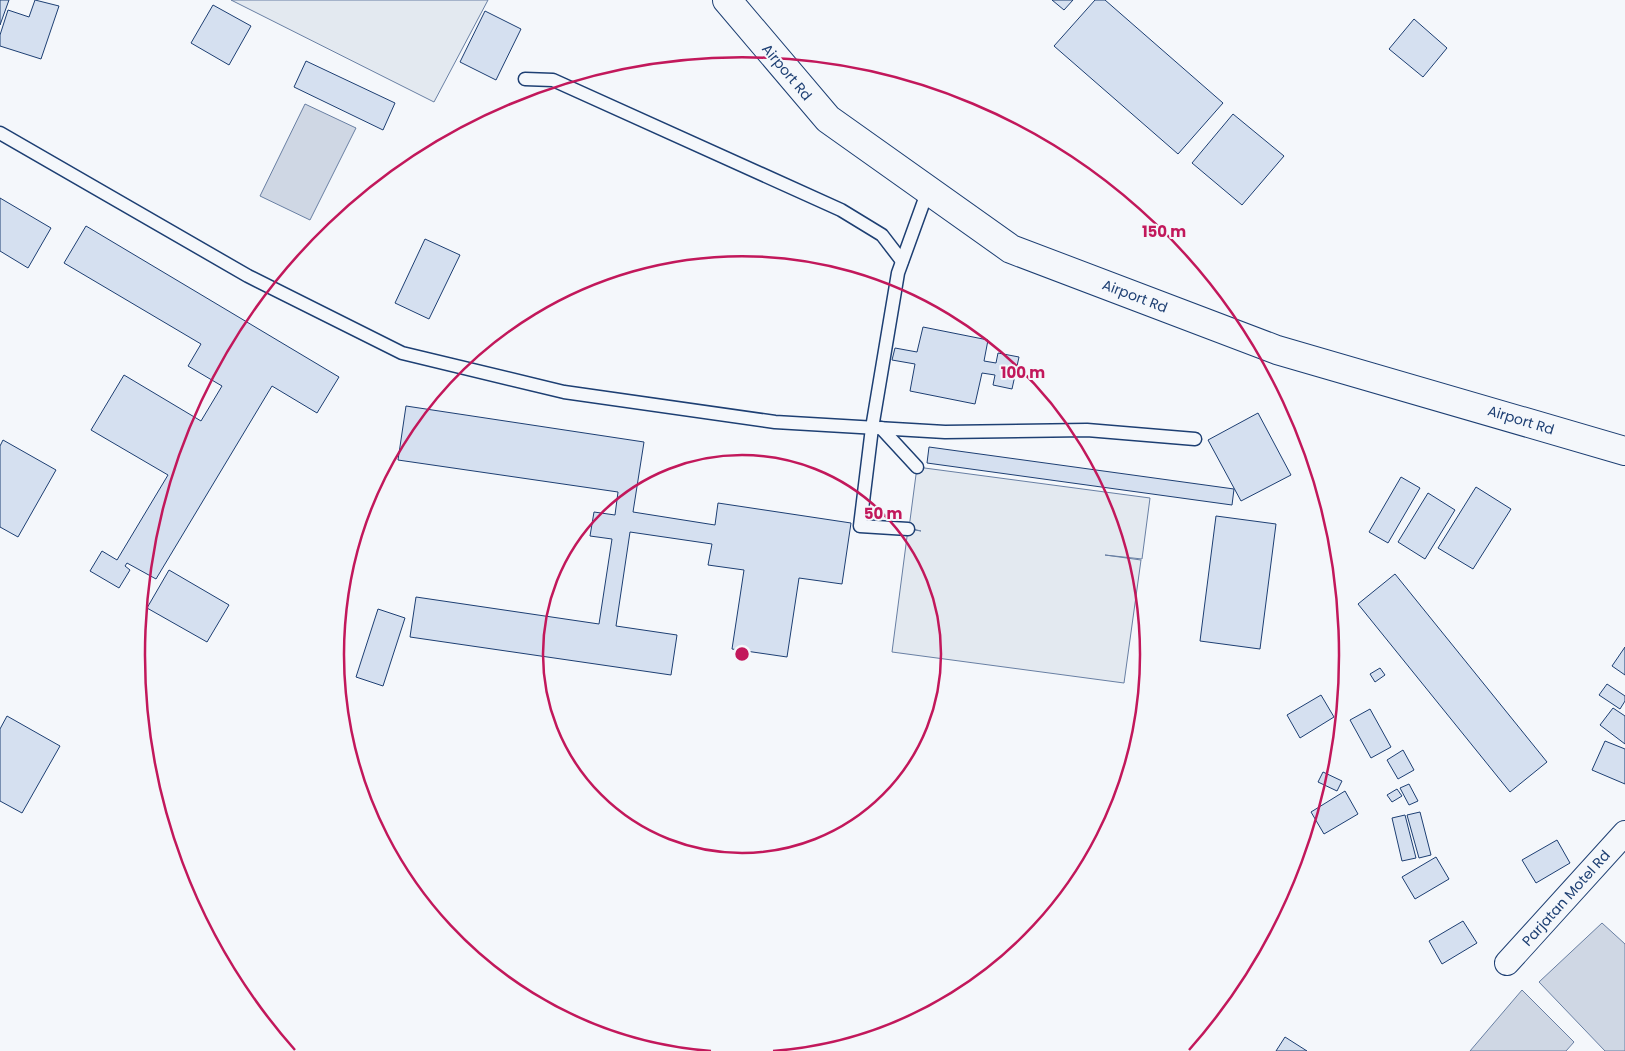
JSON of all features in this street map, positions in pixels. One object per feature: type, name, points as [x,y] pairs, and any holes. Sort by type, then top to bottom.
[{"type":"main road","name":"Airport Rd","points":[[727,0],[828,119],[1011,249],[1268,346],[1625,452]]},
{"type":"street","name":"Parjatan Motel Rd","points":[[1507,963],[1625,833]]},
{"type":"lane","points":[[525,79],[553,80],[841,210],[882,235],[902,261]]},
{"type":"lane","points":[[0,133],[248,276],[402,352],[564,392],[774,422],[945,432],[1087,430],[1195,439]]},
{"type":"lane","points":[[908,529],[860,526],[898,272],[928,190]]},
{"type":"lane","points":[[876,428],[917,467]]},
{"type":"shaded area","points":[[231,0],[488,0],[434,102]]},
{"type":"shaded area","points":[[305,104],[356,128],[310,220],[260,196]]},
{"type":"shaded area","points":[[917,467],[1150,498],[1142,559],[1105,555],[1141,560],[1124,683],[892,652],[908,529],[921,531],[909,528]]},
{"type":"shaded area","points":[[1602,923],[1625,944],[1625,1051],[1605,1051],[1539,982]]},
{"type":"shaded area","points":[[1522,990],[1574,1042],[1566,1051],[1470,1051]]},
{"type":"building","points":[[0,0],[9,0],[0,25]]},
{"type":"building","points":[[35,0],[59,6],[41,59],[0,46],[0,35],[8,10],[29,17]]},
{"type":"building","points":[[1052,0],[1073,0],[1064,10]]},
{"type":"building","points":[[1095,0],[1105,0],[1223,103],[1178,154],[1054,46]]},
{"type":"building","points":[[213,5],[251,26],[229,65],[191,43]]},
{"type":"building","points":[[485,11],[521,29],[496,80],[460,62]]},
{"type":"building","points":[[1414,19],[1447,48],[1423,77],[1389,49]]},
{"type":"building","points":[[306,61],[395,103],[383,130],[294,87]]},
{"type":"building","points":[[1233,114],[1284,156],[1242,205],[1192,163]]},
{"type":"building","points":[[0,198],[51,228],[28,268],[0,251]]},
{"type":"building","points":[[86,226],[339,377],[317,413],[272,386],[156,579],[127,563],[125,566],[130,570],[119,588],[90,571],[102,551],[117,560],[168,475],[91,430],[124,375],[201,421],[222,386],[188,366],[201,344],[64,263]]},
{"type":"building","points":[[425,239],[460,255],[429,319],[395,303]]},
{"type":"building","points":[[923,327],[988,340],[984,361],[996,363],[998,353],[1019,357],[1012,389],[993,385],[995,375],[982,373],[975,404],[910,391],[915,364],[892,360],[895,348],[917,352]]},
{"type":"building","points":[[406,406],[644,442],[633,512],[715,525],[718,503],[851,523],[842,584],[799,578],[787,657],[732,649],[744,570],[708,565],[712,544],[630,532],[616,626],[677,635],[671,675],[410,637],[416,597],[599,624],[612,539],[590,536],[594,512],[615,515],[618,492],[398,460]]},
{"type":"building","points":[[1258,413],[1291,475],[1241,501],[1208,440]]},
{"type":"building","points":[[3,440],[56,470],[18,537],[0,527],[0,446]]},
{"type":"building","points":[[929,447],[1234,489],[1232,505],[927,463]]},
{"type":"building","points":[[1401,477],[1420,488],[1388,543],[1369,532]]},
{"type":"building","points":[[1476,487],[1511,509],[1473,569],[1438,548]]},
{"type":"building","points":[[1428,493],[1455,510],[1425,559],[1398,542]]},
{"type":"building","points":[[1216,516],[1276,524],[1260,649],[1200,641]]},
{"type":"building","points":[[169,570],[229,605],[207,642],[147,608]]},
{"type":"building","points":[[1395,574],[1547,762],[1510,792],[1358,604]]},
{"type":"building","points":[[378,609],[405,618],[383,686],[356,677]]},
{"type":"building","points":[[1625,647],[1625,675],[1612,666]]},
{"type":"building","points":[[1380,668],[1385,675],[1375,682],[1370,674]]},
{"type":"building","points":[[1607,684],[1625,696],[1625,701],[1620,709],[1599,695]]},
{"type":"building","points":[[1321,695],[1334,717],[1300,738],[1287,715]]},
{"type":"building","points":[[1613,708],[1625,716],[1625,744],[1600,725]]},
{"type":"building","points":[[1370,709],[1391,747],[1371,758],[1350,720]]},
{"type":"building","points":[[7,716],[60,746],[22,813],[0,801],[0,729]]},
{"type":"building","points":[[1605,741],[1625,749],[1625,784],[1592,770]]},
{"type":"building","points":[[1403,750],[1414,770],[1398,779],[1387,760]]},
{"type":"building","points":[[1323,772],[1342,781],[1337,791],[1318,782]]},
{"type":"building","points":[[1409,784],[1418,801],[1409,805],[1400,788]]},
{"type":"building","points":[[1397,789],[1402,796],[1392,802],[1387,795]]},
{"type":"building","points":[[1345,791],[1358,814],[1324,834],[1311,812]]},
{"type":"building","points":[[1420,812],[1431,855],[1419,858],[1407,815]]},
{"type":"building","points":[[1405,815],[1416,858],[1402,861],[1392,818]]},
{"type":"building","points":[[1557,840],[1570,863],[1536,883],[1522,860]]},
{"type":"building","points":[[1436,857],[1449,879],[1415,899],[1402,877]]},
{"type":"building","points":[[1463,921],[1477,943],[1442,964],[1429,941]]},
{"type":"building","points":[[1285,1037],[1307,1051],[1276,1051]]}]
